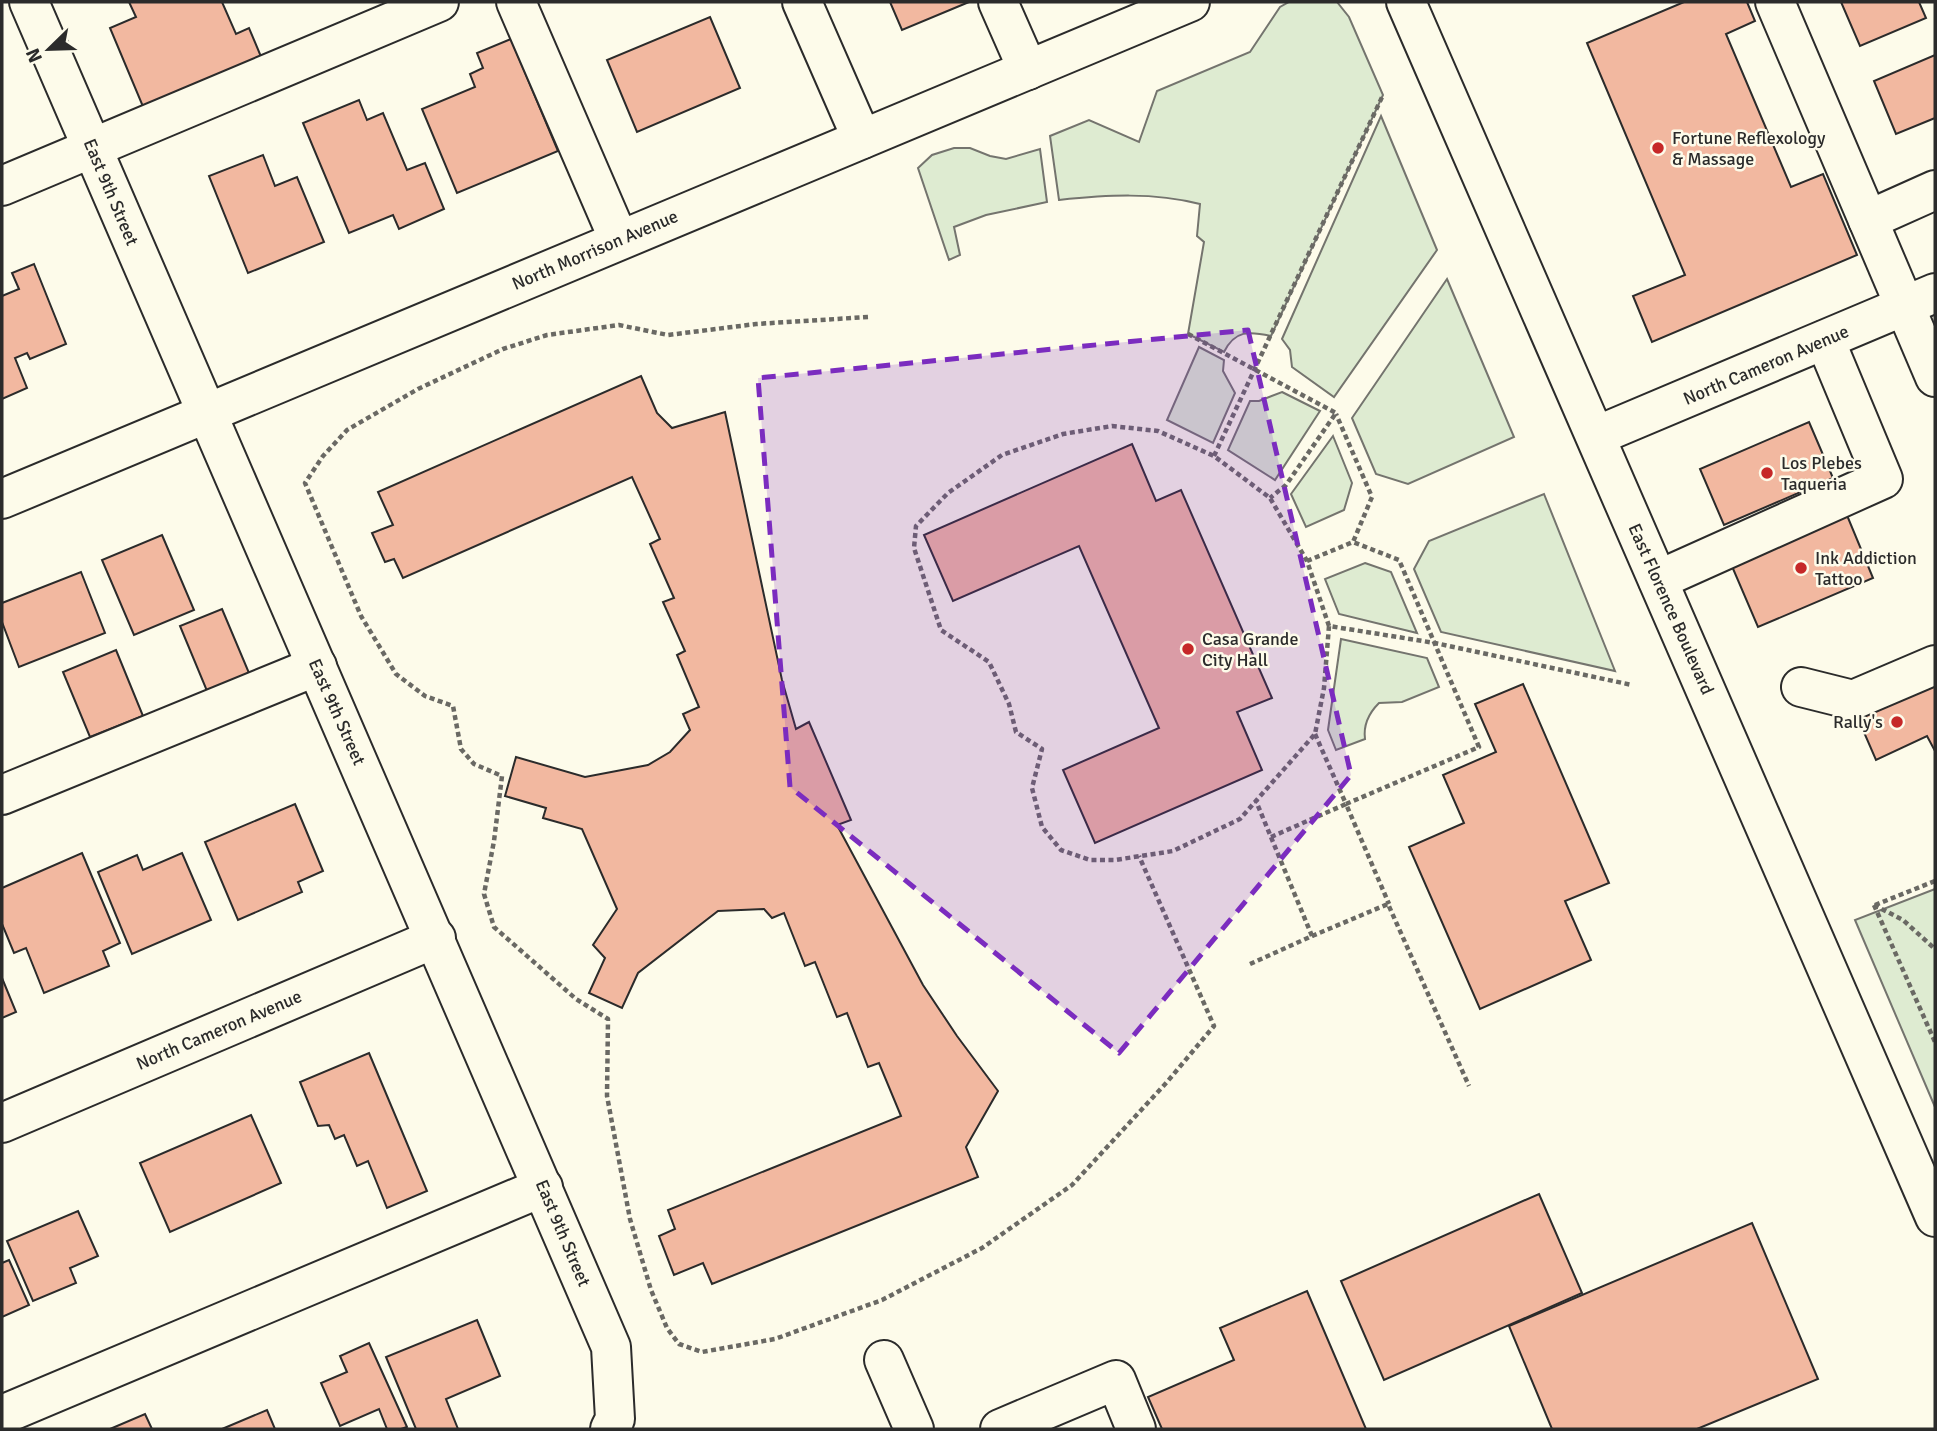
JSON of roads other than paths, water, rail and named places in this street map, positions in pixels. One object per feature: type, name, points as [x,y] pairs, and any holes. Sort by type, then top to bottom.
[{"type":"street","name":"East 9th Street","points":[[29,2],[611,1347],[615,1419],[610,1429]]},
{"type":"street","points":[[2,186],[439,2]]},
{"type":"street","points":[[516,2],[619,240]]},
{"type":"street","points":[[802,2],[862,139]]},
{"type":"street","points":[[998,2],[1028,69]]},
{"type":"street","name":"North Morrison Avenue","points":[[2,499],[1190,2]]},
{"type":"street","name":"East Florence Boulevard","points":[[1406,2],[1935,1216]]},
{"type":"street","points":[[1775,2],[1868,220],[1920,300],[1935,377]]},
{"type":"street","points":[[1868,220],[1935,190]]},
{"type":"street","name":"North Cameron Avenue","points":[[1596,436],[1920,300]]},
{"type":"street","points":[[1658,580],[1883,479],[1825,340]]},
{"type":"street","points":[[1801,687],[1853,700],[1935,665]]},
{"type":"street","points":[[2,795],[317,666]]},
{"type":"street","name":"North Cameron Avenue","points":[[2,1123],[436,938]]},
{"type":"street","points":[[2,1415],[543,1187]]},
{"type":"street","points":[[884,1360],[914,1429]]},
{"type":"street","points":[[1000,1429],[1116,1380],[1136,1429]]},
{"type":"place","name":"Fortune Reflexology & Massage","points":[[1658,148]]},
{"type":"place","name":"Los Plebes Taqueria","points":[[1767,473]]},
{"type":"place","name":"Ink Addiction Tattoo","points":[[1801,568]]},
{"type":"place","name":"Casa Grande City Hall","points":[[1188,649]]},
{"type":"place","name":"Rally's","points":[[1897,722]]}]
